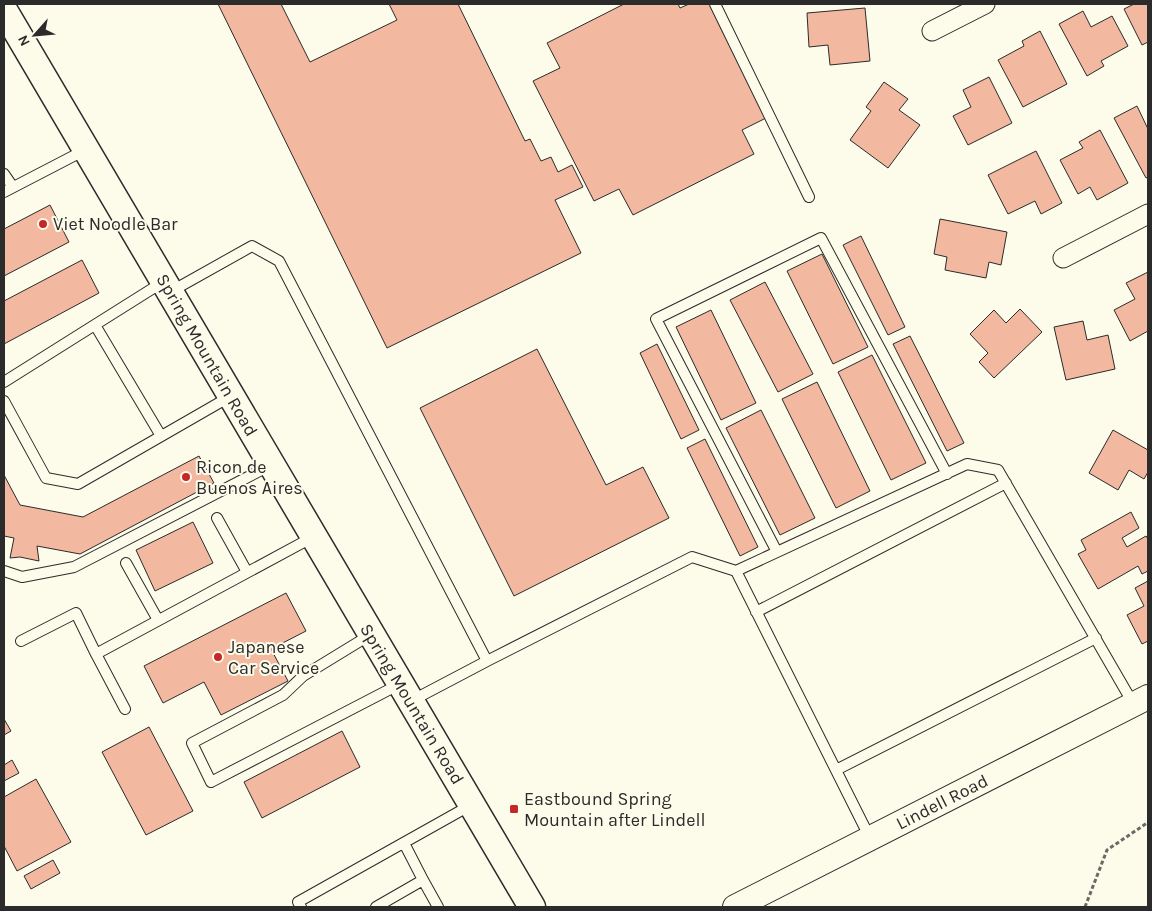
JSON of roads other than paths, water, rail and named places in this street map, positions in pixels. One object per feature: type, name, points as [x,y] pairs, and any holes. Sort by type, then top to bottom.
[{"type":"main road","name":"Spring Mountain Road","points":[[4,10],[532,907]]},
{"type":"street","points":[[932,31],[985,4]]},
{"type":"street","points":[[1063,258],[1148,214]]},
{"type":"street","name":"Lindell Road","points":[[735,907],[1141,701]]},
{"type":"lane","points":[[715,4],[809,197]]},
{"type":"lane","points":[[4,174],[8,190],[86,150]]},
{"type":"lane","points":[[777,552],[656,319],[821,238],[946,474]]},
{"type":"lane","points":[[4,382],[95,325],[166,287],[252,246],[279,261],[487,661]]},
{"type":"lane","points":[[95,325],[160,436]]},
{"type":"lane","points":[[4,401],[46,478],[78,484],[231,396]]},
{"type":"lane","points":[[371,635],[303,676],[283,696],[192,743],[211,782],[405,692],[487,661],[692,558],[736,571],[967,464],[998,470],[1096,638],[1141,701]]},
{"type":"lane","points":[[4,572],[22,577],[74,567],[271,465]]},
{"type":"lane","points":[[756,612],[1006,483]]},
{"type":"lane","points":[[217,518],[247,572]]},
{"type":"lane","points":[[96,654],[314,536]]},
{"type":"lane","points":[[126,564],[158,620]]},
{"type":"lane","points":[[736,571],[870,838]]},
{"type":"lane","points":[[21,641],[76,612],[125,709]]},
{"type":"lane","points":[[836,770],[1096,638]]},
{"type":"lane","points":[[301,907],[298,902],[472,805]]},
{"type":"lane","points":[[404,843],[438,907]]},
{"type":"lane","points":[[376,907],[423,880]]},
{"type":"place","name":"Viet Noodle Bar","points":[[43,224]]},
{"type":"place","name":"Ricon de Buenos Aires","points":[[186,477]]},
{"type":"place","name":"Japanese Car Service","points":[[218,657]]},
{"type":"place","name":"Eastbound Spring Mountain after Lindell","points":[[514,809]]}]
